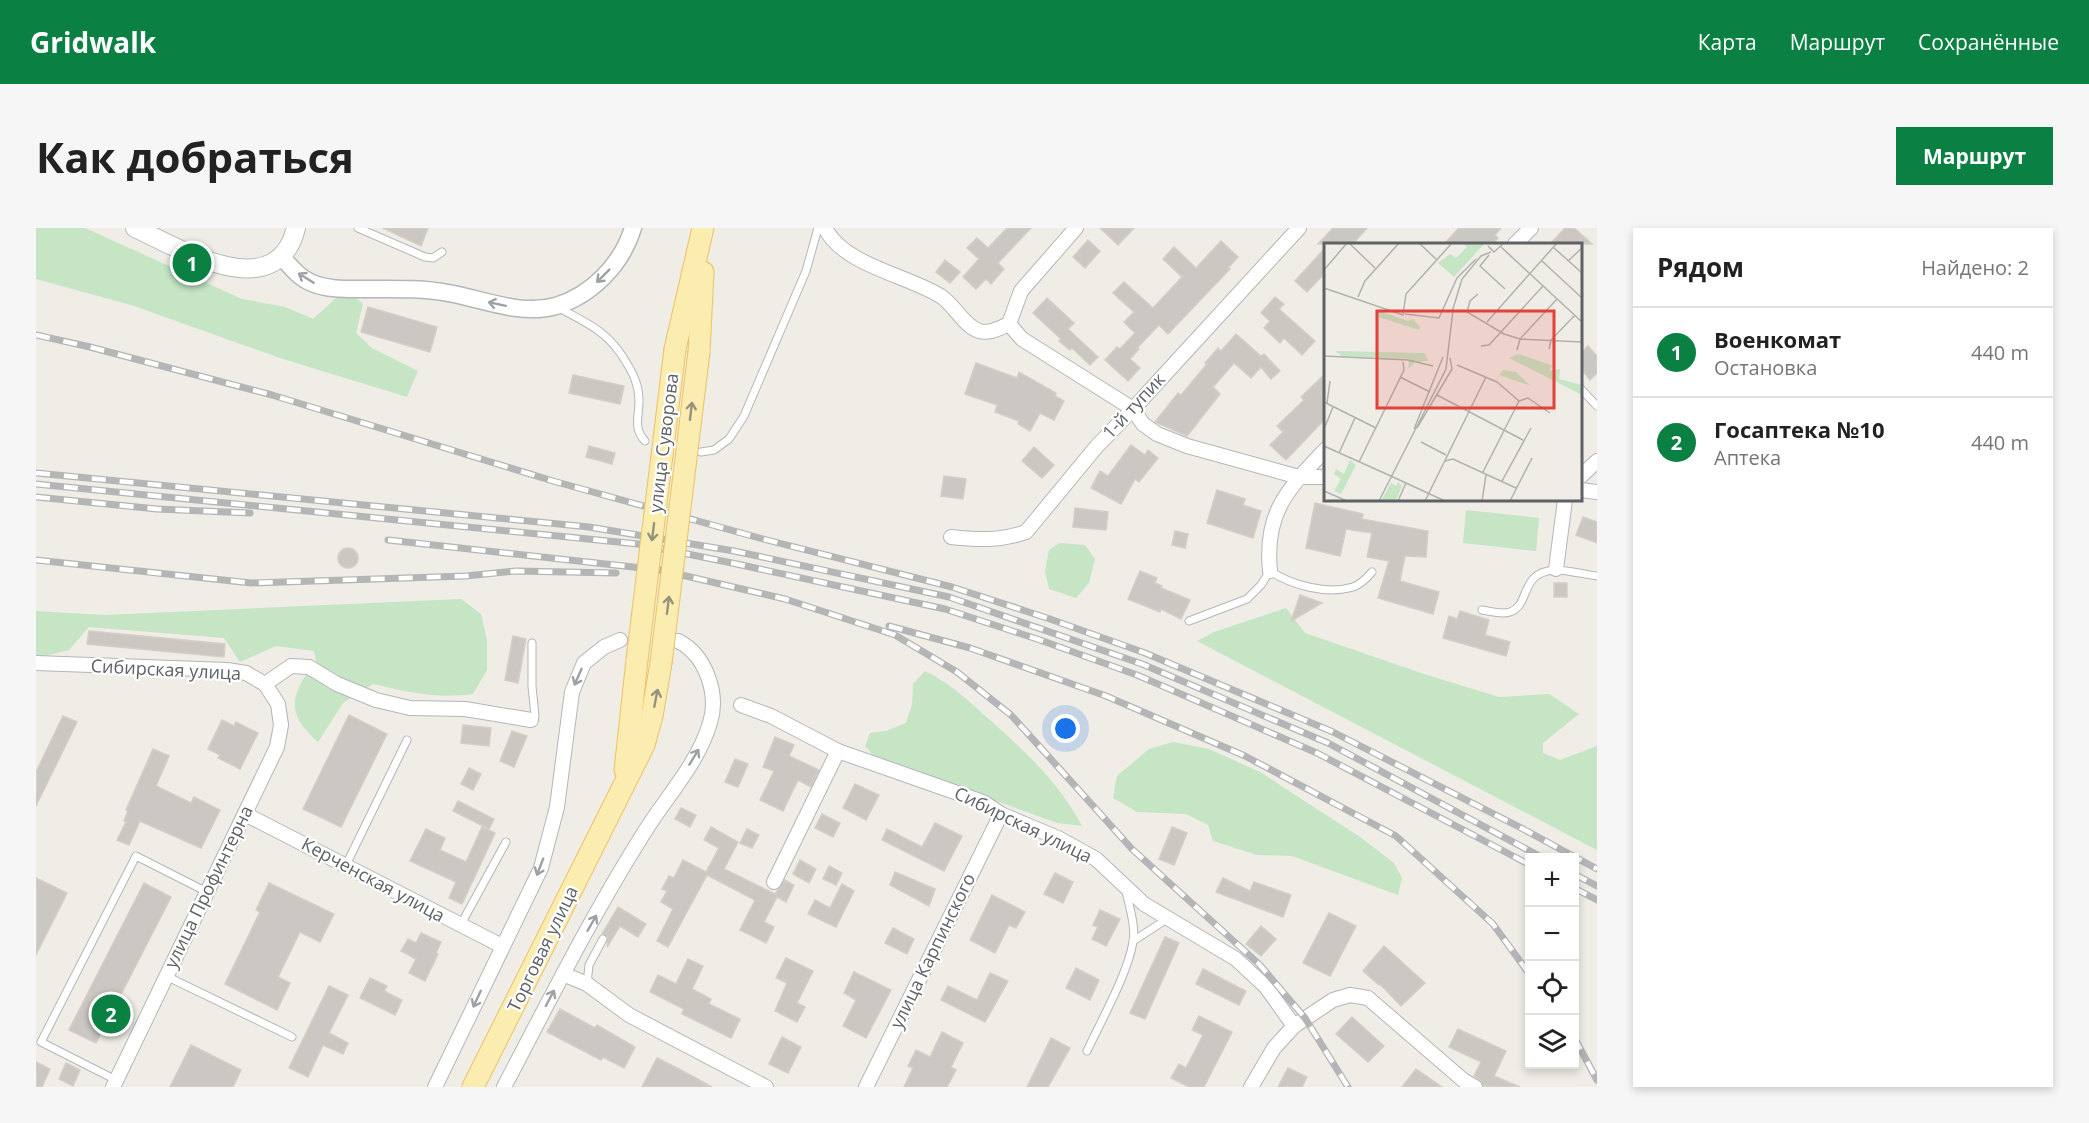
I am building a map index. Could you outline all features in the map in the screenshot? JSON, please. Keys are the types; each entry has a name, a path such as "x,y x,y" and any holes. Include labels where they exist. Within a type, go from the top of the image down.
{"main road":[{"path":"135,228 214,263 241,269 270,264 281,256 290,244 296,228"},
{"name":"улица Суворова","path":"638,660 675,349 704,228"},
{"name":"улица Суворова","path":"661,663 699,352 704,228"},
{"name":"Торговая улица","path":"611,811 622,783 626,762 638,660"},
{"name":"Торговая улица","path":"473,1087 644,745 652,716 661,663"}],"street":[{"path":"281,256 301,277 311,283 332,289 447,292 505,306 531,309 555,306 581,296 612,268 622,253 633,228"},
{"path":"825,228 831,239 847,252 942,297 971,327 981,332 992,332 1009,324 1021,291 1076,228"},
{"name":"1-й тупик","path":"951,537 1005,539 1026,532 1096,446 1133,409 1299,228"},
{"path":"1516,243 1531,228"},
{"path":"1009,324 1022,339 1133,409 1143,424 1157,434 1187,446 1299,477 1324,477"},
{"path":"1269,571 1269,535 1275,515 1284,496 1324,451"},
{"path":"1582,476 1597,461"},
{"path":"1582,490 1597,492"},
{"path":"1556,569 1565,501"},
{"path":"435,1087 541,868 557,807 572,692 584,663 604,647 620,640"},
{"path":"504,1087 563,974 642,834 671,794 701,745 711,721 710,680 695,653 678,641"},
{"name":"Сибирская улица","path":"36,663 227,670 246,673 265,684 291,666 309,667 337,684 376,700 410,708 465,709 531,720"},
{"name":"улица Профинтерна","path":"115,1085 277,747 281,725 278,704 265,684"},
{"name":"Сибирская улица","path":"741,705 771,716 838,751 983,802 1001,814 1059,838 1096,859 1144,904 1236,959 1266,987 1294,1026"},
{"path":"774,882 838,751"},
{"name":"Керченская улица","path":"244,814 502,946"},
{"name":"улица Карпинского","path":"866,1087 1001,814"},
{"path":"563,974 587,984 629,1015 766,1087"},
{"path":"1251,1087 1274,1048 1294,1026 1333,1000 1350,995 1368,998 1463,1080 1475,1087"}],"lane":[{"path":"358,228 425,257 433,258 442,252"},
{"path":"701,452 714,450 729,439 744,416 806,271 818,228"},
{"path":"555,306 593,326 615,344 636,378 639,402 635,423 645,441"},
{"path":"1582,389 1597,406"},
{"path":"1482,610 1512,612 1520,605 1531,579 1538,574 1556,569 1597,576"},
{"path":"1189,621 1247,599 1261,585 1269,571 1281,579 1303,587 1332,589 1353,587 1363,582 1372,572"},
{"path":"531,720 535,716 536,709 532,686 532,643"},
{"path":"346,865 407,740"},
{"path":"460,926 506,842"},
{"path":"115,1085 41,1042 136,856 207,892"},
{"path":"1088,1051 1123,972 1133,941 1125,888"},
{"path":"1133,941 1167,919"},
{"path":"587,984 589,964 603,939"},
{"path":"166,976 292,1037"}],"green space":[{"path":"36,228 85,228 242,299 285,307 313,319 336,298 355,297 363,304 356,333 372,348 418,371 407,397 283,359 131,305 36,279"},
{"path":"1466,510 1539,518 1536,551 1463,543"},
{"path":"1060,543 1085,545 1095,559 1089,583 1076,598 1049,589 1045,571 1049,550"},
{"path":"461,599 481,614 487,640 487,670 473,694 434,695 373,684 343,703 318,742 300,721 295,703 301,683 316,661 314,651 276,646 240,662 224,638 89,627 69,650 42,657 36,655 36,611 104,615"},
{"path":"1286,608 1305,633 1499,697 1549,694 1579,714 1543,743 1543,753 1560,760 1597,746 1597,850 1197,641 1214,632"},
{"path":"925,671 960,693 1029,757 1053,782 1082,826 1057,823 874,756 865,746 870,733 886,731 906,723 912,705 913,684"},
{"path":"1173,742 1209,749 1260,772 1360,837 1394,863 1402,878 1398,895 1292,856 1257,855 1213,841 1208,825 1186,814 1137,812 1113,798 1117,776 1149,749"}],"building":[{"path":"383,228 428,228 421,246"},
{"path":"1007,228 1031,228 998,263 1004,269 991,284 986,279 976,289 963,277 979,259 967,248 977,238 988,248"},
{"path":"1100,228 1134,228 1118,245"},
{"path":"1333,228 1367,228 1354,243 1318,244"},
{"path":"1459,228 1501,228 1495,235 1498,238 1494,243 1445,243"},
{"path":"1565,228 1574,228 1592,244 1582,243 1551,243"},
{"path":"1088,240 1100,251 1085,268 1073,257"},
{"path":"1221,241 1238,257 1228,268 1230,269 1168,334 1159,325 1137,348 1139,349 1130,359 1140,368 1128,381 1105,360 1117,347 1120,349 1135,333 1124,322 1134,312 1113,293 1124,282 1153,308 1182,277 1163,259 1174,247 1196,268"},
{"path":"1324,249 1324,274 1307,292 1295,281"},
{"path":"945,260 960,272 950,283 936,272"},
{"path":"1275,297 1284,304 1279,309 1315,341 1302,355 1284,338 1280,343 1264,328 1270,321 1261,313"},
{"path":"1047,298 1074,323 1068,329 1098,357 1090,365 1072,348 1070,350 1059,341 1061,339 1033,313"},
{"path":"368,307 437,327 430,352 361,332"},
{"path":"1236,334 1261,356 1264,354 1280,371 1271,379 1261,367 1251,378 1234,363 1213,387 1220,394 1187,436 1155,422 1178,393 1181,395 1218,348 1221,351"},
{"path":"1588,346 1597,356 1597,373 1590,380 1582,370 1582,352"},
{"path":"976,363 1017,378 1019,372 1056,393 1055,396 1064,401 1054,420 1040,413 1030,431 1018,424 1019,421 995,412 997,405 965,394"},
{"path":"573,375 624,386 620,404 569,393"},
{"path":"1324,375 1324,420 1286,460 1270,445 1283,432 1277,426 1304,400 1301,397"},
{"path":"1131,445 1145,455 1148,450 1158,458 1139,482 1135,479 1121,504 1091,488 1100,471 1108,476"},
{"path":"589,446 615,453 612,464 586,457"},
{"path":"1034,447 1054,465 1042,478 1022,461"},
{"path":"944,476 966,479 963,499 941,496"},
{"path":"1217,490 1245,499 1243,505 1261,511 1253,538 1207,523"},
{"path":"1315,503 1363,514 1362,519 1428,531 1426,557 1405,556 1400,581 1439,592 1433,614 1378,598 1389,561 1367,557 1372,533 1346,529 1340,556 1306,548"},
{"path":"1075,508 1108,512 1106,530 1073,527"},
{"path":"1583,517 1597,522 1597,543 1576,535"},
{"path":"1175,531 1188,534 1185,548 1172,545"},
{"path":"344,548 352,548 358,554 358,562 352,568 344,568 338,562 338,554"},
{"path":"1140,571 1157,578 1155,583 1162,586 1161,588 1190,600 1181,619 1161,609 1160,612 1128,599"},
{"path":"1554,583 1567,583 1567,597 1554,597"},
{"path":"1300,595 1322,603 1291,621"},
{"path":"1460,611 1489,620 1485,635 1510,642 1506,656 1443,638 1449,616 1457,619"},
{"path":"89,631 225,644 224,657 87,644"},
{"path":"513,636 526,639 518,683 505,680"},
{"path":"349,715 387,734 341,827 303,809"},
{"path":"63,716 77,722 36,806 36,772"},
{"path":"222,720 234,726 236,722 258,733 240,769 218,758 220,755 208,749"},
{"path":"463,725 491,728 489,746 461,743"},
{"path":"512,731 527,736 514,767 500,761"},
{"path":"775,737 794,745 789,756 819,770 811,787 798,780 783,811 760,800 774,771 763,767"},
{"path":"153,749 169,756 156,786 191,803 194,797 220,810 201,848 140,821 129,845 117,840 126,822 124,821 128,811 126,810"},
{"path":"735,759 748,764 738,787 725,782"},
{"path":"469,768 481,774 473,790 461,784"},
{"path":"855,784 879,795 866,820 843,808"},
{"path":"458,801 494,819 489,829 453,811"},
{"path":"681,808 696,815 690,827 675,819"},
{"path":"822,814 840,823 833,837 815,828"},
{"path":"935,823 962,836 944,871 882,840 887,829 922,847"},
{"path":"482,827 495,833 462,904 449,898 456,882 410,861 426,829 445,838 440,850 466,862"},
{"path":"711,827 738,842 724,869 775,894 785,880 794,885 786,902 777,897 764,922 774,927 766,943 740,930 755,900 707,875 668,947 657,941 673,909 661,902 667,891 662,889 669,876 674,878 683,860 706,872 719,848 704,840"},
{"path":"1172,827 1187,833 1174,865 1159,859"},
{"path":"747,829 759,835 752,848 740,843"},
{"path":"800,860 816,869 809,883 793,874"},
{"path":"829,866 842,873 836,885 823,879"},
{"path":"895,872 935,889 929,906 890,885"},
{"path":"1055,873 1073,882 1063,903 1044,894"},
{"path":"36,878 67,893 36,955"},
{"path":"1223,878 1250,891 1254,882 1291,895 1283,917 1216,892"},
{"path":"144,883 171,897 96,1043 69,1030"},
{"path":"269,883 334,914 320,942 300,932 278,977 290,983 277,1010 225,984 260,912 256,910"},
{"path":"842,884 854,891 836,927 808,914 815,900 830,908"},
{"path":"992,895 1025,912 1016,928 1009,925 995,953 970,940"},
{"path":"618,907 646,924 638,937 620,926 607,947 608,937 602,934"},
{"path":"1100,910 1120,919 1106,946 1092,939 1098,927 1093,925"},
{"path":"1329,913 1356,926 1330,976 1303,963"},
{"path":"1261,926 1276,939 1261,956 1246,944"},
{"path":"893,928 914,939 907,954 885,943"},
{"path":"421,933 441,942 425,981 409,973 416,959 401,951 408,939 416,943"},
{"path":"1165,937 1179,943 1145,1019 1130,1013"},
{"path":"1384,946 1425,983 1401,1006 1380,984 1363,971"},
{"path":"786,958 813,971 797,1003 805,1007 797,1022 775,1011 787,983 776,978"},
{"path":"688,959 703,966 692,989 711,999 709,1004 740,1019 731,1038 682,1014 684,1009 650,992 658,975 676,984"},
{"path":"1076,968 1099,980 1090,1000 1066,988"},
{"path":"1203,969 1246,991 1239,1005 1196,984"},
{"path":"854,972 891,990 866,1038 843,1026 856,1000 844,993"},
{"path":"990,973 1008,981 985,1022 941,1000 948,986 977,1000"},
{"path":"370,978 387,986 384,991 402,1000 395,1015 360,998"},
{"path":"329,986 348,995 329,1033 348,1043 343,1054 323,1045 308,1077 289,1068"},
{"path":"560,1009 595,1028 597,1025 635,1047 624,1068 603,1057 601,1060 547,1032"},
{"path":"1199,1016 1232,1032 1204,1087 1189,1087 1171,1078 1179,1064 1186,1068 1203,1035 1192,1030"},
{"path":"1352,1017 1384,1046 1368,1062 1336,1034"},
{"path":"1458,1029 1506,1051 1494,1076 1520,1087 1484,1086 1474,1076 1481,1062 1449,1047"},
{"path":"942,1032 963,1043 951,1067 956,1070 947,1087 904,1087 913,1068 908,1066 916,1050 930,1057"},
{"path":"782,1037 801,1047 788,1073 769,1064"},
{"path":"1051,1038 1070,1048 1048,1087 1027,1087"},
{"path":"191,1045 241,1070 233,1087 170,1087"},
{"path":"657,1058 679,1069 712,1087 642,1087"},
{"path":"36,1062 50,1069 42,1087 36,1087"},
{"path":"66,1063 80,1070 73,1086 59,1079"},
{"path":"1288,1068 1307,1077 1302,1087 1278,1087"},
{"path":"1416,1069 1442,1087 1402,1087"}],"railway":[{"path":"36,335 272,395 553,481 763,539 952,587 1050,619 1145,653 1333,732 1597,869"},
{"path":"36,473 589,527 734,551 949,597 1142,664 1328,743 1534,853"},
{"path":"36,484 638,544 945,609 1137,675 1317,753 1525,862"},
{"path":"36,497 157,509 250,513"},
{"path":"388,540 660,570 785,599 895,635 957,672 1011,715 1132,849 1259,964 1305,1018 1348,1087"},
{"path":"36,560 251,583 466,576 516,571 616,573"},
{"path":"889,626 970,648 1106,696 1245,756 1396,836 1493,924 1525,968"},
{"path":"1579,877 1597,886"},
{"path":"1579,891 1597,900"},
{"path":"1579,1046 1597,1080"}],"place":[{"name":"Военкомат","path":"192,263"},
{"name":"Госаптека №10","path":"111,1014"}]}
